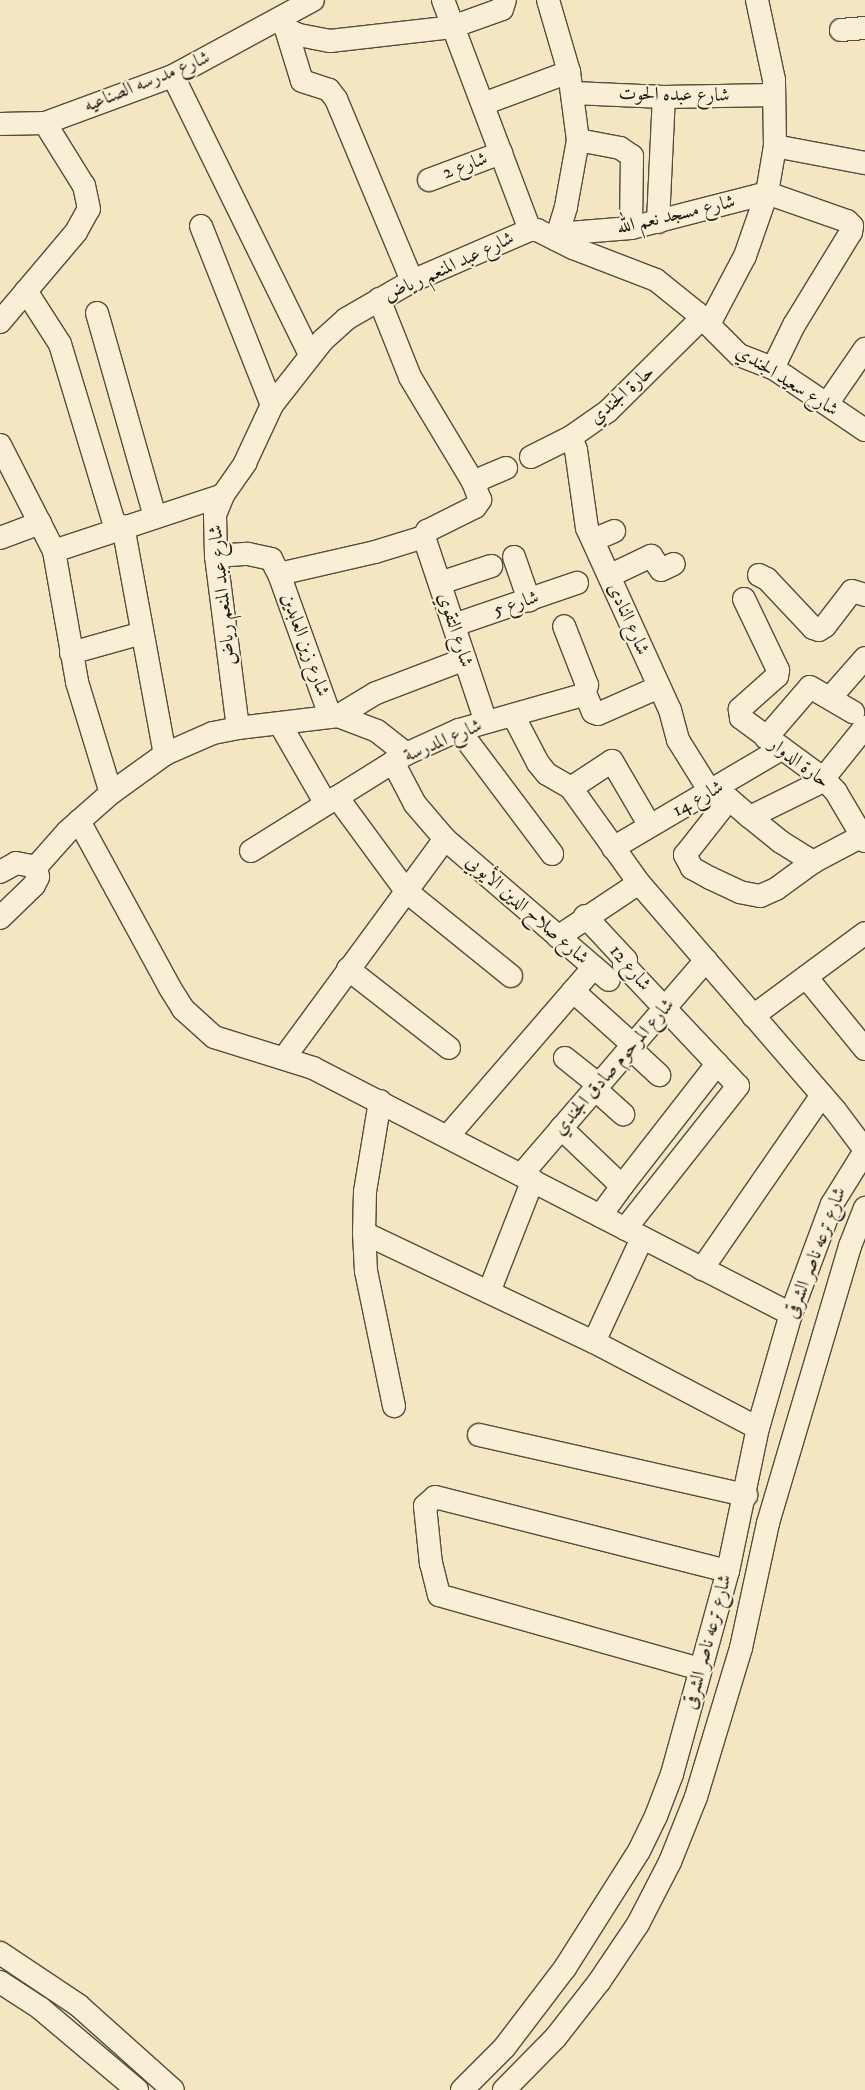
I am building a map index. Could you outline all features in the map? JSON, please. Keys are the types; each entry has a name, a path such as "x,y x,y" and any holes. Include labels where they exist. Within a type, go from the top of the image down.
{"street":[{"name":"شارع مدرسه الصناعيه","path":"0,124 45,123 173,76 283,24 313,0"},
{"path":"443,0 530,230"},
{"path":"283,24 313,40 330,41 452,27 502,9 505,0"},
{"path":"548,0 571,82 578,140 568,198 556,239"},
{"name":"حارة الجندي","path":"531,457 571,437 615,404 705,321 745,256 768,193 775,146 774,95 757,0"},
{"path":"283,24 302,81 329,90 336,99 412,281"},
{"path":"841,30 865,28"},
{"path":"173,76 310,355"},
{"path":"483,104 571,82"},
{"name":"شارع عبده الحوت","path":"571,82 664,97 774,95"},
{"path":"658,222 664,97"},
{"path":"0,322 76,232 89,209 84,186 45,123"},
{"path":"578,140 620,148 632,156 631,228"},
{"path":"775,146 865,163"},
{"name":"شارع 2","path":"429,180 502,153"},
{"path":"768,193 847,221 852,228 794,325 773,368"},
{"name":"شارع مسجد نعم الله","path":"556,239 569,233 631,228 768,193"},
{"path":"201,226 272,405"},
{"name":"شارع عبد المنعم رياض","path":"238,728 216,556 215,515 223,494 245,463 272,405 310,355 346,319 379,298 412,281 530,230"},
{"name":"شارع سعيد الجندي","path":"530,230 656,280 705,321 739,355 773,368 865,430"},
{"path":"26,291 60,344 120,528 165,754"},
{"path":"216,556 248,554 271,559 279,574 351,559 424,537 427,531 478,505 480,500 473,482 410,377 379,298"},
{"path":"97,313 155,516"},
{"path":"827,404 865,349"},
{"name":"شارع النادى","path":"571,437 579,470 584,518 592,540 670,710 678,740 711,793"},
{"path":"0,445 54,551 71,653 112,793"},
{"path":"473,482 506,468"},
{"path":"54,551 223,494"},
{"path":"0,538 40,522"},
{"path":"592,540 614,531"},
{"name":"شارع التقوي","path":"424,537 486,722"},
{"path":"609,576 651,556 661,570 674,564"},
{"path":"514,558 529,600"},
{"path":"440,582 491,566"},
{"name":"شارع زين العابدين","path":"279,574 334,716"},
{"path":"759,575 767,579 812,628 818,630 825,626 852,591 865,594"},
{"name":"شارع 5","path":"454,625 577,583"},
{"name":"حارة الدوار","path":"744,598 778,670 777,676 740,709 741,718 824,780 836,792 863,838"},
{"path":"564,626 587,685 585,692 593,712 598,714 659,687"},
{"path":"71,653 142,633"},
{"path":"750,817 824,780 859,719 830,698 865,658"},
{"path":"36,867 79,821 112,793 165,754 204,736 238,728 334,716 376,694 465,659"},
{"name":"شارع 14","path":"613,848 711,793 774,744 809,688 830,698"},
{"name":"شارع المدرسة","path":"251,851 400,758 459,730 585,692"},
{"path":"513,715 538,763 556,780 571,788 639,883 822,1095 865,1150"},
{"path":"334,716 376,731 400,758"},
{"path":"280,724 332,801 406,891 511,976"},
{"path":"459,730 552,854"},
{"name":"شارع صلاح الدين الأيوبي","path":"400,758 415,804 445,840 601,973 573,991"},
{"path":"571,788 612,761 650,826"},
{"path":"813,862 781,842 729,799 688,851 685,860 692,868 726,886 760,896 776,889 813,862 863,838"},
{"path":"79,821 154,962 183,1009 214,1037 313,1068 791,1314"},
{"path":"284,1058 445,840"},
{"path":"0,872 16,863 36,867"},
{"path":"0,918 34,885 38,876 36,867"},
{"path":"558,936 585,916 639,883"},
{"name":"شارع 12","path":"585,916 665,1008 738,1086 633,1234"},
{"path":"753,1016 806,977 863,939"},
{"name":"شارع المرحوم صادق الجندي","path":"488,1292 527,1177 561,1128 706,960"},
{"path":"348,970 449,1048"},
{"path":"806,977 865,1049"},
{"path":"448,1136 573,991 660,1075"},
{"path":"566,1058 623,1114"},
{"path":"600,1216 717,1064"},
{"path":"702,1269 822,1095"},
{"path":"380,1101 365,1192 364,1233 366,1270 394,1406"},
{"path":"561,1128 622,1186"},
{"name":"شارع ترعه ناصر الشرقى","path":"462,2090 504,2048 533,2013 639,1851 672,1774 728,1571 746,1495 758,1428 791,1314 832,1204 865,1150"},
{"name":"شارع ترعه ناصر الشرقى","path":"504,2090 556,2037 599,1982 638,1924 673,1854 696,1797 741,1648 768,1523 850,1246 865,1208"},
{"path":"364,1233 594,1342 758,1428"},
{"path":"594,1342 633,1234"},
{"path":"479,1435 746,1495"},
{"path":"700,1669 439,1595 431,1564 425,1506 435,1497 728,1571"},
{"path":"0,1953 78,2005 173,2090"},
{"path":"0,1982 40,2008 137,2090"}]}
